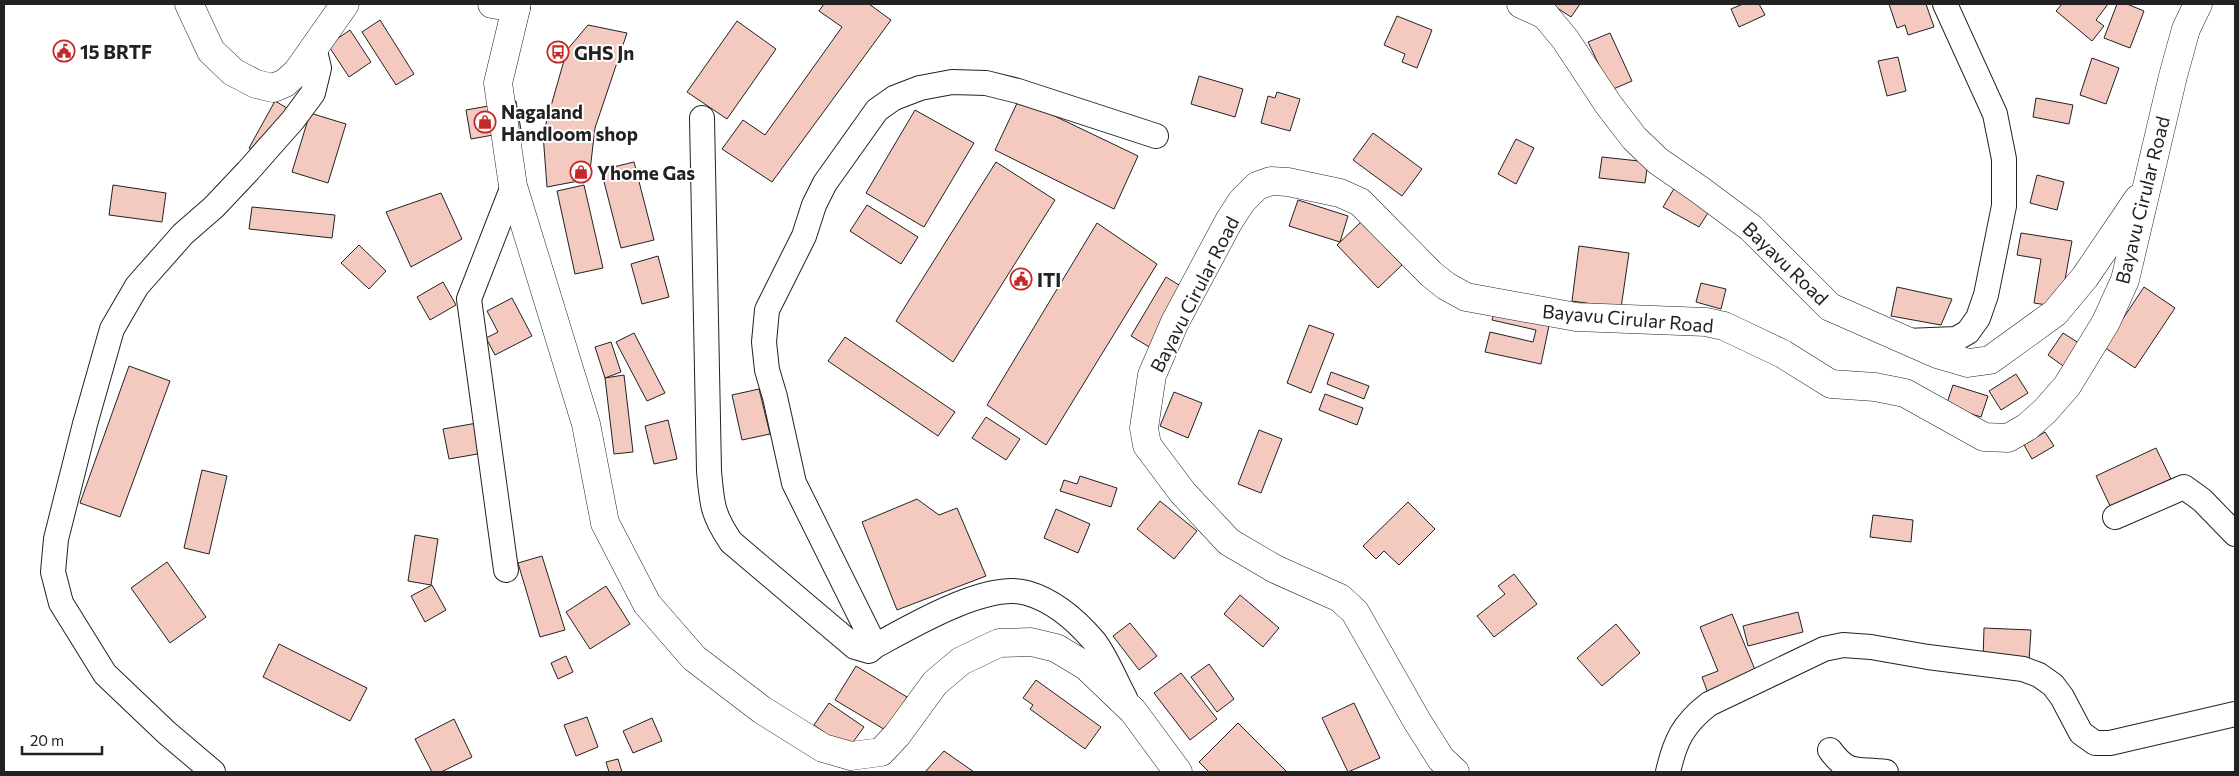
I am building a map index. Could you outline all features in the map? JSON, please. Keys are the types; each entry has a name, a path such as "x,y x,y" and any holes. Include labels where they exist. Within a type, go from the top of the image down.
{"main road":[{"path":"189,4 211,52 233,72 256,84 273,88 286,83 345,4"},
{"name":"Bayavu Road","path":"1521,4 1545,15 1565,39 1608,104 1634,138 1658,162 1751,228 1830,307 1937,354 1968,363 1990,360 2055,313 2086,277 2145,190"},
{"name":"Bayavu Cirular Road","path":"1455,772 1441,759 1417,721 1355,612 1340,598 1275,569 1229,542 1183,493 1147,445 1144,428 1152,375 1175,322 1242,201 1257,186 1271,180 1340,193 1360,202 1431,274 1446,286 1466,297 1576,317 1706,322 1724,326 1767,346 1831,384 1875,387 1905,393 1984,437 2008,438 2027,427 2045,411 2067,386 2106,322 2125,280 2145,190 2186,29 2198,4"},
{"path":"507,5 498,83 513,186 586,424 605,523 647,604 694,658 762,710 823,748 851,756 881,752 897,735 935,683 961,661 999,643 1031,642 1056,648 1086,666 1133,711 1178,772"}],"street":[{"path":"1904,341 1956,340 1968,332 1978,318 1986,295 2004,206 2004,159 1995,114 1945,4"},
{"path":"212,772 167,733 106,674 61,603 53,572 56,539 84,424 112,329 137,286 183,234 214,207 294,120 313,93 319,68 314,47"},
{"path":"875,646 794,484 775,397 767,370 764,342 767,310 804,236 814,205 825,184 877,110 894,98 920,88 952,82 986,83 1018,91 1156,136"},
{"path":"702,118 709,471 712,507 731,542 856,647 869,651 930,616 966,602 1005,592 1026,592 1064,609 1095,642 1133,711"},
{"path":"506,570 469,299 513,186"},
{"path":"2115,517 2184,487 2202,500 2235,534"},
{"path":"1668,772 1673,747 1681,732 1695,715 1708,704 1824,649 1843,645 1871,647 1928,657 2023,668 2039,675 2052,685 2062,697 2081,733 2095,743 2110,743 2235,714"},
{"path":"1830,750 1839,762 1853,771 1886,772"}],"building":[{"path":"824,4 869,4 891,20 772,182 722,149 743,120 765,135 842,27 819,11"},
{"path":"1551,4 1580,4 1571,17"},
{"path":"1743,4 1759,4 1765,15 1739,27 1731,9"},
{"path":"1889,4 1926,4 1934,27 1908,35 1905,25 1897,28"},
{"path":"2062,4 2108,4 2096,20 2104,26 2092,41 2056,11"},
{"path":"2117,4 2127,4 2144,11 2130,48 2104,38"},
{"path":"1397,16 1432,30 1417,68 1402,62 1405,54 1384,45"},
{"path":"380,20 414,74 396,85 362,32"},
{"path":"737,21 776,49 727,119 687,92"},
{"path":"588,25 627,33 595,128 589,179 547,187 543,134 567,50"},
{"path":"350,30 371,62 349,77 328,45"},
{"path":"1610,33 1632,81 1611,90 1588,42"},
{"path":"1898,57 1906,91 1887,96 1878,61"},
{"path":"2092,58 2119,68 2106,104 2080,95"},
{"path":"1199,76 1243,89 1235,117 1191,104"},
{"path":"1277,92 1300,99 1290,131 1261,123 1268,96 1275,98"},
{"path":"2036,98 2073,105 2069,124 2033,117"},
{"path":"1019,99 1138,156 1114,209 995,150"},
{"path":"275,101 294,112 267,158 249,148"},
{"path":"516,101 521,130 471,139 466,110"},
{"path":"915,110 974,143 924,227 866,193"},
{"path":"310,113 346,124 328,183 292,172"},
{"path":"1373,133 1422,169 1402,196 1353,160"},
{"path":"1516,139 1534,148 1516,184 1498,174"},
{"path":"1602,157 1648,162 1645,183 1599,178"},
{"path":"634,162 654,240 621,248 601,170"},
{"path":"996,162 1055,200 953,362 896,321"},
{"path":"2037,175 2064,182 2057,210 2030,203"},
{"path":"113,185 166,193 162,222 109,215"},
{"path":"584,185 603,268 575,274 557,191"},
{"path":"1675,187 1711,208 1699,227 1663,207"},
{"path":"441,193 462,239 411,267 386,212"},
{"path":"1298,200 1348,216 1340,242 1289,226"},
{"path":"867,205 918,237 901,264 850,231"},
{"path":"252,207 335,215 332,238 249,229"},
{"path":"1361,222 1402,265 1378,288 1337,245"},
{"path":"1097,223 1157,264 1046,445 987,405"},
{"path":"2021,233 2072,241 2060,307 2034,303 2041,259 2017,255"},
{"path":"359,245 386,271 369,289 341,263"},
{"path":"1579,246 1629,253 1621,308 1572,301"},
{"path":"658,256 669,297 642,304 631,264"},
{"path":"1166,277 1187,290 1151,348 1131,336"},
{"path":"443,282 456,305 430,320 417,297"},
{"path":"1701,283 1726,289 1721,309 1696,302"},
{"path":"1897,287 1952,299 1941,325 1891,316"},
{"path":"2144,287 2175,308 2135,368 2104,347"},
{"path":"512,298 532,336 495,355 486,338 498,332 487,311"},
{"path":"1495,309 1550,321 1541,364 1485,352 1490,332 1533,342 1536,330 1492,320"},
{"path":"1309,325 1334,334 1311,393 1287,383"},
{"path":"634,333 665,393 647,401 616,342"},
{"path":"2063,333 2082,345 2066,368 2048,355"},
{"path":"845,337 955,412 938,436 828,361"},
{"path":"611,342 621,372 605,378 595,347"},
{"path":"129,366 170,381 120,517 80,503"},
{"path":"1331,372 1369,386 1364,399 1327,384"},
{"path":"2016,374 2028,393 2001,410 1989,391"},
{"path":"624,375 633,452 614,454 605,378"},
{"path":"1953,385 1988,396 1981,417 1946,406"},
{"path":"759,389 770,434 742,440 732,395"},
{"path":"1174,392 1202,403 1188,438 1160,426"},
{"path":"1325,394 1363,408 1357,425 1319,410"},
{"path":"986,417 1020,439 1006,460 972,438"},
{"path":"668,420 677,459 654,464 645,426"},
{"path":"477,423 483,453 449,459 443,429"},
{"path":"1259,430 1282,439 1261,493 1238,484"},
{"path":"2045,432 2054,446 2032,459 2024,445"},
{"path":"2156,448 2171,479 2111,508 2096,476"},
{"path":"202,470 227,476 209,554 184,548"},
{"path":"1080,476 1117,488 1111,507 1060,491 1064,480 1077,484"},
{"path":"917,499 939,515 957,508 986,576 897,610 862,522"},
{"path":"1160,501 1197,531 1174,559 1137,529"},
{"path":"1408,502 1435,529 1399,565 1384,551 1376,559 1363,546"},
{"path":"1056,509 1090,524 1078,553 1044,538"},
{"path":"1873,515 1913,520 1911,542 1870,537"},
{"path":"415,535 438,539 431,585 408,581"},
{"path":"542,556 565,630 540,637 518,563"},
{"path":"167,562 206,617 170,643 131,588"},
{"path":"1514,574 1537,604 1494,637 1477,616 1505,594 1498,586"},
{"path":"432,585 446,610 425,622 411,596"},
{"path":"606,586 630,624 590,649 566,612"},
{"path":"1240,595 1279,628 1263,647 1224,614"},
{"path":"1798,612 1803,632 1748,646 1743,626"},
{"path":"1732,614 1758,677 1709,696 1702,677 1718,671 1700,627"},
{"path":"1130,623 1157,656 1139,670 1113,636"},
{"path":"1616,624 1640,653 1602,686 1577,658"},
{"path":"1984,628 2031,630 2029,661 1983,659"},
{"path":"279,644 367,688 350,721 263,677"},
{"path":"566,656 573,672 558,679 551,663"},
{"path":"1209,664 1234,699 1217,712 1191,677"},
{"path":"856,666 907,697 887,731 835,700"},
{"path":"1181,673 1217,719 1190,740 1154,693"},
{"path":"1036,680 1101,727 1085,749 1030,709 1033,705 1023,698"},
{"path":"829,703 864,727 848,749 814,725"},
{"path":"1354,703 1380,758 1348,772 1322,718"},
{"path":"587,717 598,747 576,756 564,725"},
{"path":"652,718 662,741 633,753 623,731"},
{"path":"454,719 472,757 441,772 432,772 415,739"},
{"path":"1238,723 1287,772 1209,772 1199,762"},
{"path":"944,751 974,772 925,772"},
{"path":"618,759 622,772 609,772 606,762"}],"place":[{"name":"15 BRTF","path":"64,51"},
{"name":"GHS Jn","path":"558,52"},
{"name":"Nagaland Handloom shop","path":"485,122"},
{"name":"Yhome Gas","path":"581,172"},
{"name":"ITI","path":"1021,279"}]}
